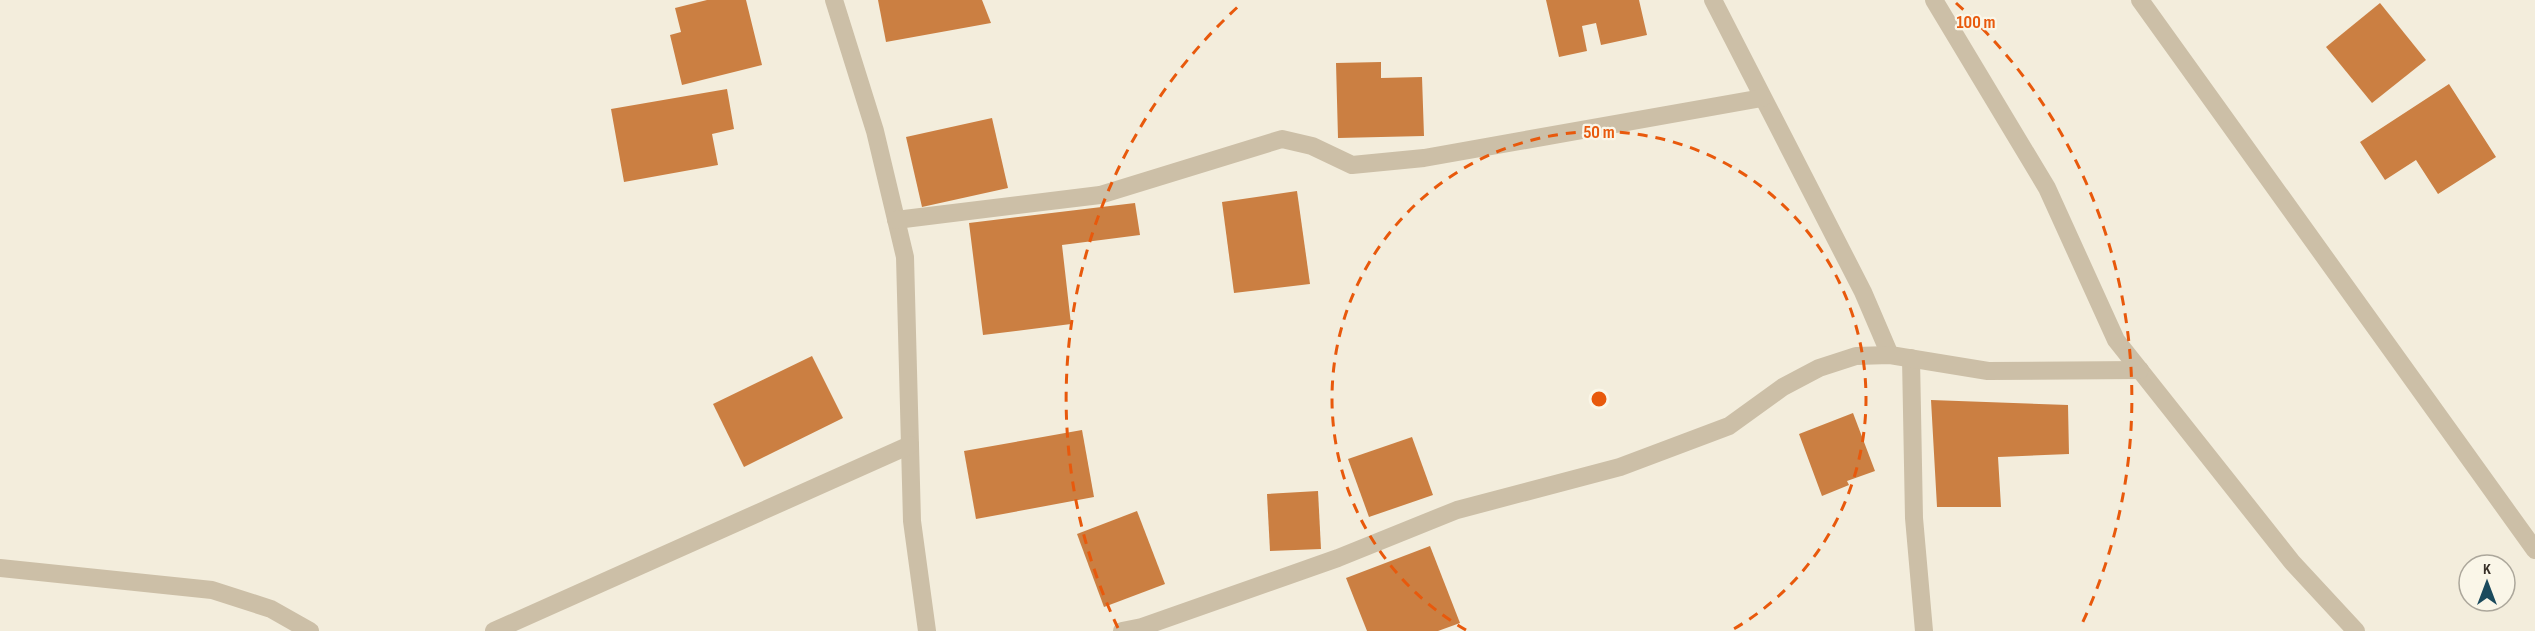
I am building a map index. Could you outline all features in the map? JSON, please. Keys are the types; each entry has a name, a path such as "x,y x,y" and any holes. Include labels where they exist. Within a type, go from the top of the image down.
{"street":[{"path":"834,0 875,130 905,256 912,521 927,631"},
{"path":"1713,0 1863,292 1890,355"},
{"path":"1934,0 2047,188 2116,340 2292,562 2356,631"},
{"path":"2140,0 2535,550"},
{"path":"896,220 1100,195 1282,139 1312,146 1352,165 1424,158 1762,98"},
{"path":"1122,631 1175,624 1457,510 1620,467 1729,426 1783,387 1819,368 1856,356 1890,355 1988,371 2140,370"},
{"path":"1911,358 1914,518 1924,631"},
{"path":"494,631 910,445"},
{"path":"0,568 212,590 271,609 310,631"}],"building":[{"path":"707,0 746,0 762,65 682,85 670,35 681,32 675,8"},
{"path":"878,0 982,0 991,23 886,42"},
{"path":"1546,0 1639,0 1647,35 1601,45 1596,23 1582,26 1587,51 1559,57"},
{"path":"2380,3 2426,60 2372,103 2326,47"},
{"path":"1381,62 1381,78 1422,77 1424,136 1338,138 1336,63"},
{"path":"2449,84 2496,157 2438,194 2416,160 2385,180 2360,142"},
{"path":"727,89 734,129 712,134 718,165 624,182 611,109"},
{"path":"992,118 1008,188 922,207 906,137"},
{"path":"1297,191 1310,284 1234,293 1222,202"},
{"path":"1135,203 1140,235 1062,245 1071,324 983,335 969,223"},
{"path":"812,356 843,418 744,467 713,404"},
{"path":"1931,400 2068,405 2069,454 1998,457 2001,507 1937,507"},
{"path":"1853,413 1875,471 1847,481 1849,485 1822,496 1799,434"},
{"path":"1082,430 1094,497 976,519 964,451"},
{"path":"1412,437 1433,495 1369,517 1348,459"},
{"path":"1318,491 1321,549 1270,551 1267,494"},
{"path":"1137,511 1165,584 1104,607 1077,534"},
{"path":"1430,546 1460,623 1438,631 1367,631 1346,578"}]}
